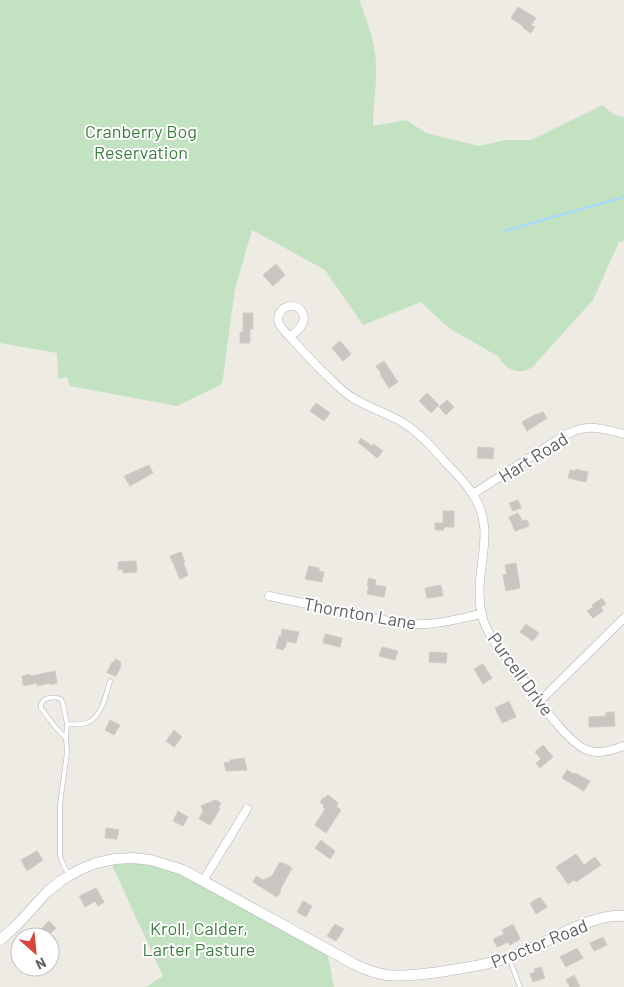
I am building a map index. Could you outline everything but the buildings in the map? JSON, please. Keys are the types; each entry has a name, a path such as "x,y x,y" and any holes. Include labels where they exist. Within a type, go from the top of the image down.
{"main road":[{"name":"Proctor Road","path":"0,940 47,892 62,880 96,863 132,858 151,860 183,870 354,964 378,974 399,976 426,974 472,967 509,958 586,924 609,917 624,916"}],"street":[{"name":"Purcell Drive","path":"290,337 330,379 348,394 358,401 400,421 416,432 461,478 473,494 481,511 485,528 480,568 482,614 494,642 566,733 586,749 596,752 606,752 624,746"},
{"name":"Hart Road","path":"473,494 575,430 592,427 624,434"},
{"name":"Thornton Lane","path":"269,596 413,625 439,624 482,614"},
{"path":"540,701 624,618"},
{"path":"203,881 247,809"}],"lane":[{"path":"67,724 88,723 96,716 110,681"},
{"path":"66,738 41,708 40,704 43,700 53,697 60,699 63,704 67,724 67,753 60,804 60,848 63,864 69,876"},
{"path":"509,958 520,987"}],"green space":[{"name":"Cranberry Bog Reservation","path":"0,0 359,0 370,31 376,64 373,126 406,120 426,133 479,146 505,140 531,140 603,105 617,116 624,117 624,241 619,242 593,300 533,367 528,370 517,371 507,367 499,357 454,331 421,302 363,325 325,270 252,230 235,289 222,384 177,406 70,386 67,377 58,379 57,353 0,343"},
{"name":"Kroll, Calder, Larter Pasture","path":"111,863 154,866 184,874 328,956 334,987 146,987 163,976"}],"waterway":[{"path":"504,231 624,197"}]}
